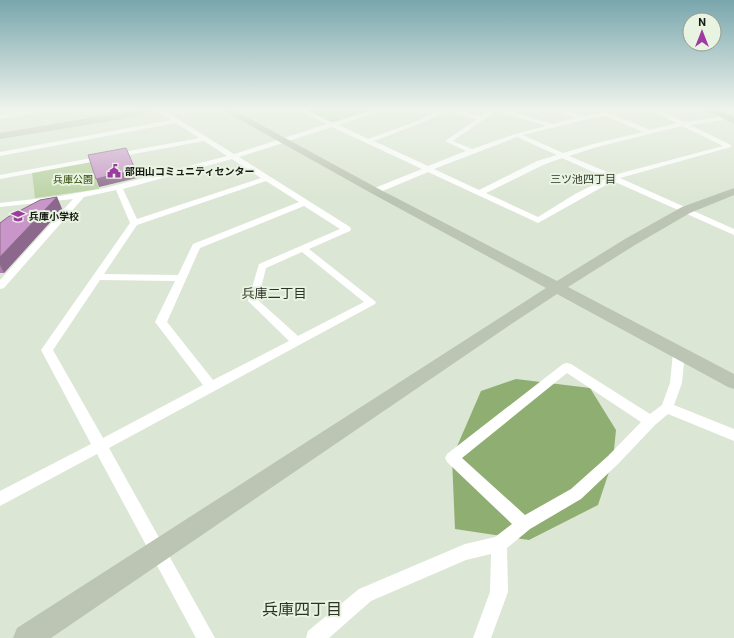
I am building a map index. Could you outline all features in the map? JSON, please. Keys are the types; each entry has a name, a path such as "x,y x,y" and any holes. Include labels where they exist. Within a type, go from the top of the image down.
{"street":[{"path":"0,154 81,139"},
{"path":"0,177 205,139 347,229 262,266 253,301 296,341"},
{"path":"0,204 81,195 119,188 234,156 286,139"},
{"path":"363,139 538,220 578,196 613,178 729,146 714,139"},
{"path":"368,141 374,139"},
{"path":"451,139 448,141 472,150"},
{"path":"375,191 472,150 506,139"},
{"path":"525,139 734,232"},
{"path":"479,193 540,163 562,155 623,139"},
{"path":"282,140 734,382"},
{"path":"206,638 99,447 47,350 134,223 267,178"},
{"path":"119,188 134,223"},
{"path":"27,638 159,552 450,356 558,287 630,242 686,210 734,191"},
{"path":"0,286 81,195"},
{"path":"212,386 161,322 196,246 306,202"},
{"path":"0,499 371,302 302,248"},
{"path":"97,277 180,278"},
{"path":"315,638 365,596 465,552 499,544 524,524 576,494 613,460 650,421 667,408 676,383 678,353"},
{"path":"524,524 452,458 567,367 650,421"},
{"path":"667,408 734,435"},
{"path":"482,638 499,592 499,544"}],"green space":[{"name":"兵庫公園","path":"90,162 99,189 35,198 32,172"},
{"path":"516,379 590,388 616,430 613,460 598,505 529,540 455,529 452,458 481,391"}],"building":[{"path":"126,148 135,169 96,179 88,155"},
{"path":"57,197 0,257 0,223 8,217 40,200"}],"place":[{"name":"部田山コミュニティセンター","path":"114,171"},
{"name":"兵庫小学校","path":"18,216"}],"district":[{"name":"三ツ池四丁目","path":"583,179"},
{"name":"兵庫二丁目","path":"274,293"},
{"name":"兵庫四丁目","path":"302,609"}]}
